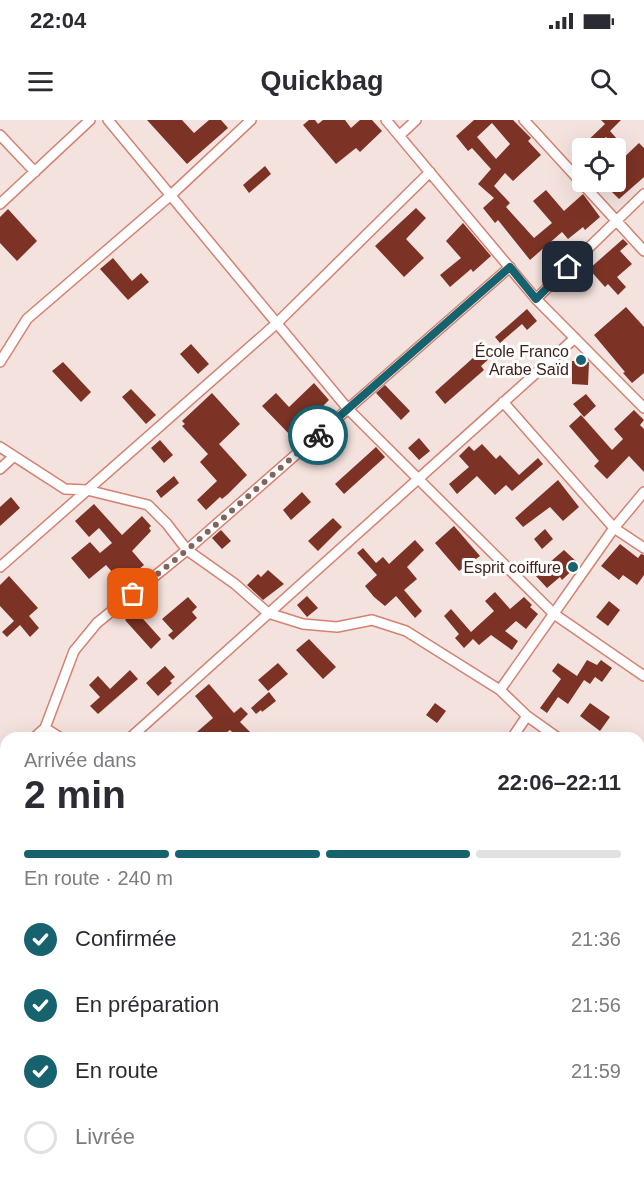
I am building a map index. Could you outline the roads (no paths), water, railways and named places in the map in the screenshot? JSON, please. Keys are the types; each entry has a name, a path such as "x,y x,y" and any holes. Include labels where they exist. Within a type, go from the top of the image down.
{"street":[{"path":"0,204 90,120"},
{"path":"108,120 348,409 554,614 644,676"},
{"path":"0,362 27,319 171,195 251,120"},
{"path":"386,120 536,299 644,408"},
{"path":"400,135 416,120"},
{"path":"524,120 644,251"},
{"path":"0,135 35,172"},
{"path":"0,567 276,324 430,172"},
{"path":"536,299 644,194"},
{"path":"41,732 45,728 74,651 97,623 187,550 510,267"},
{"path":"137,732 575,338"},
{"path":"503,402 614,528 644,548"},
{"path":"0,447 65,489 87,490 148,505 167,524 187,550 235,584 268,614 303,624 337,627 372,620 414,636 500,690 527,716 550,732"},
{"path":"0,469 13,457"},
{"path":"500,690 614,528 644,492"},
{"path":"516,732 527,716"},
{"path":"45,728 52,732"}],"place":[{"name":"École Franco Arabe Saïd","path":"581,360"},
{"name":"Esprit coiffure","path":"573,567"}]}
